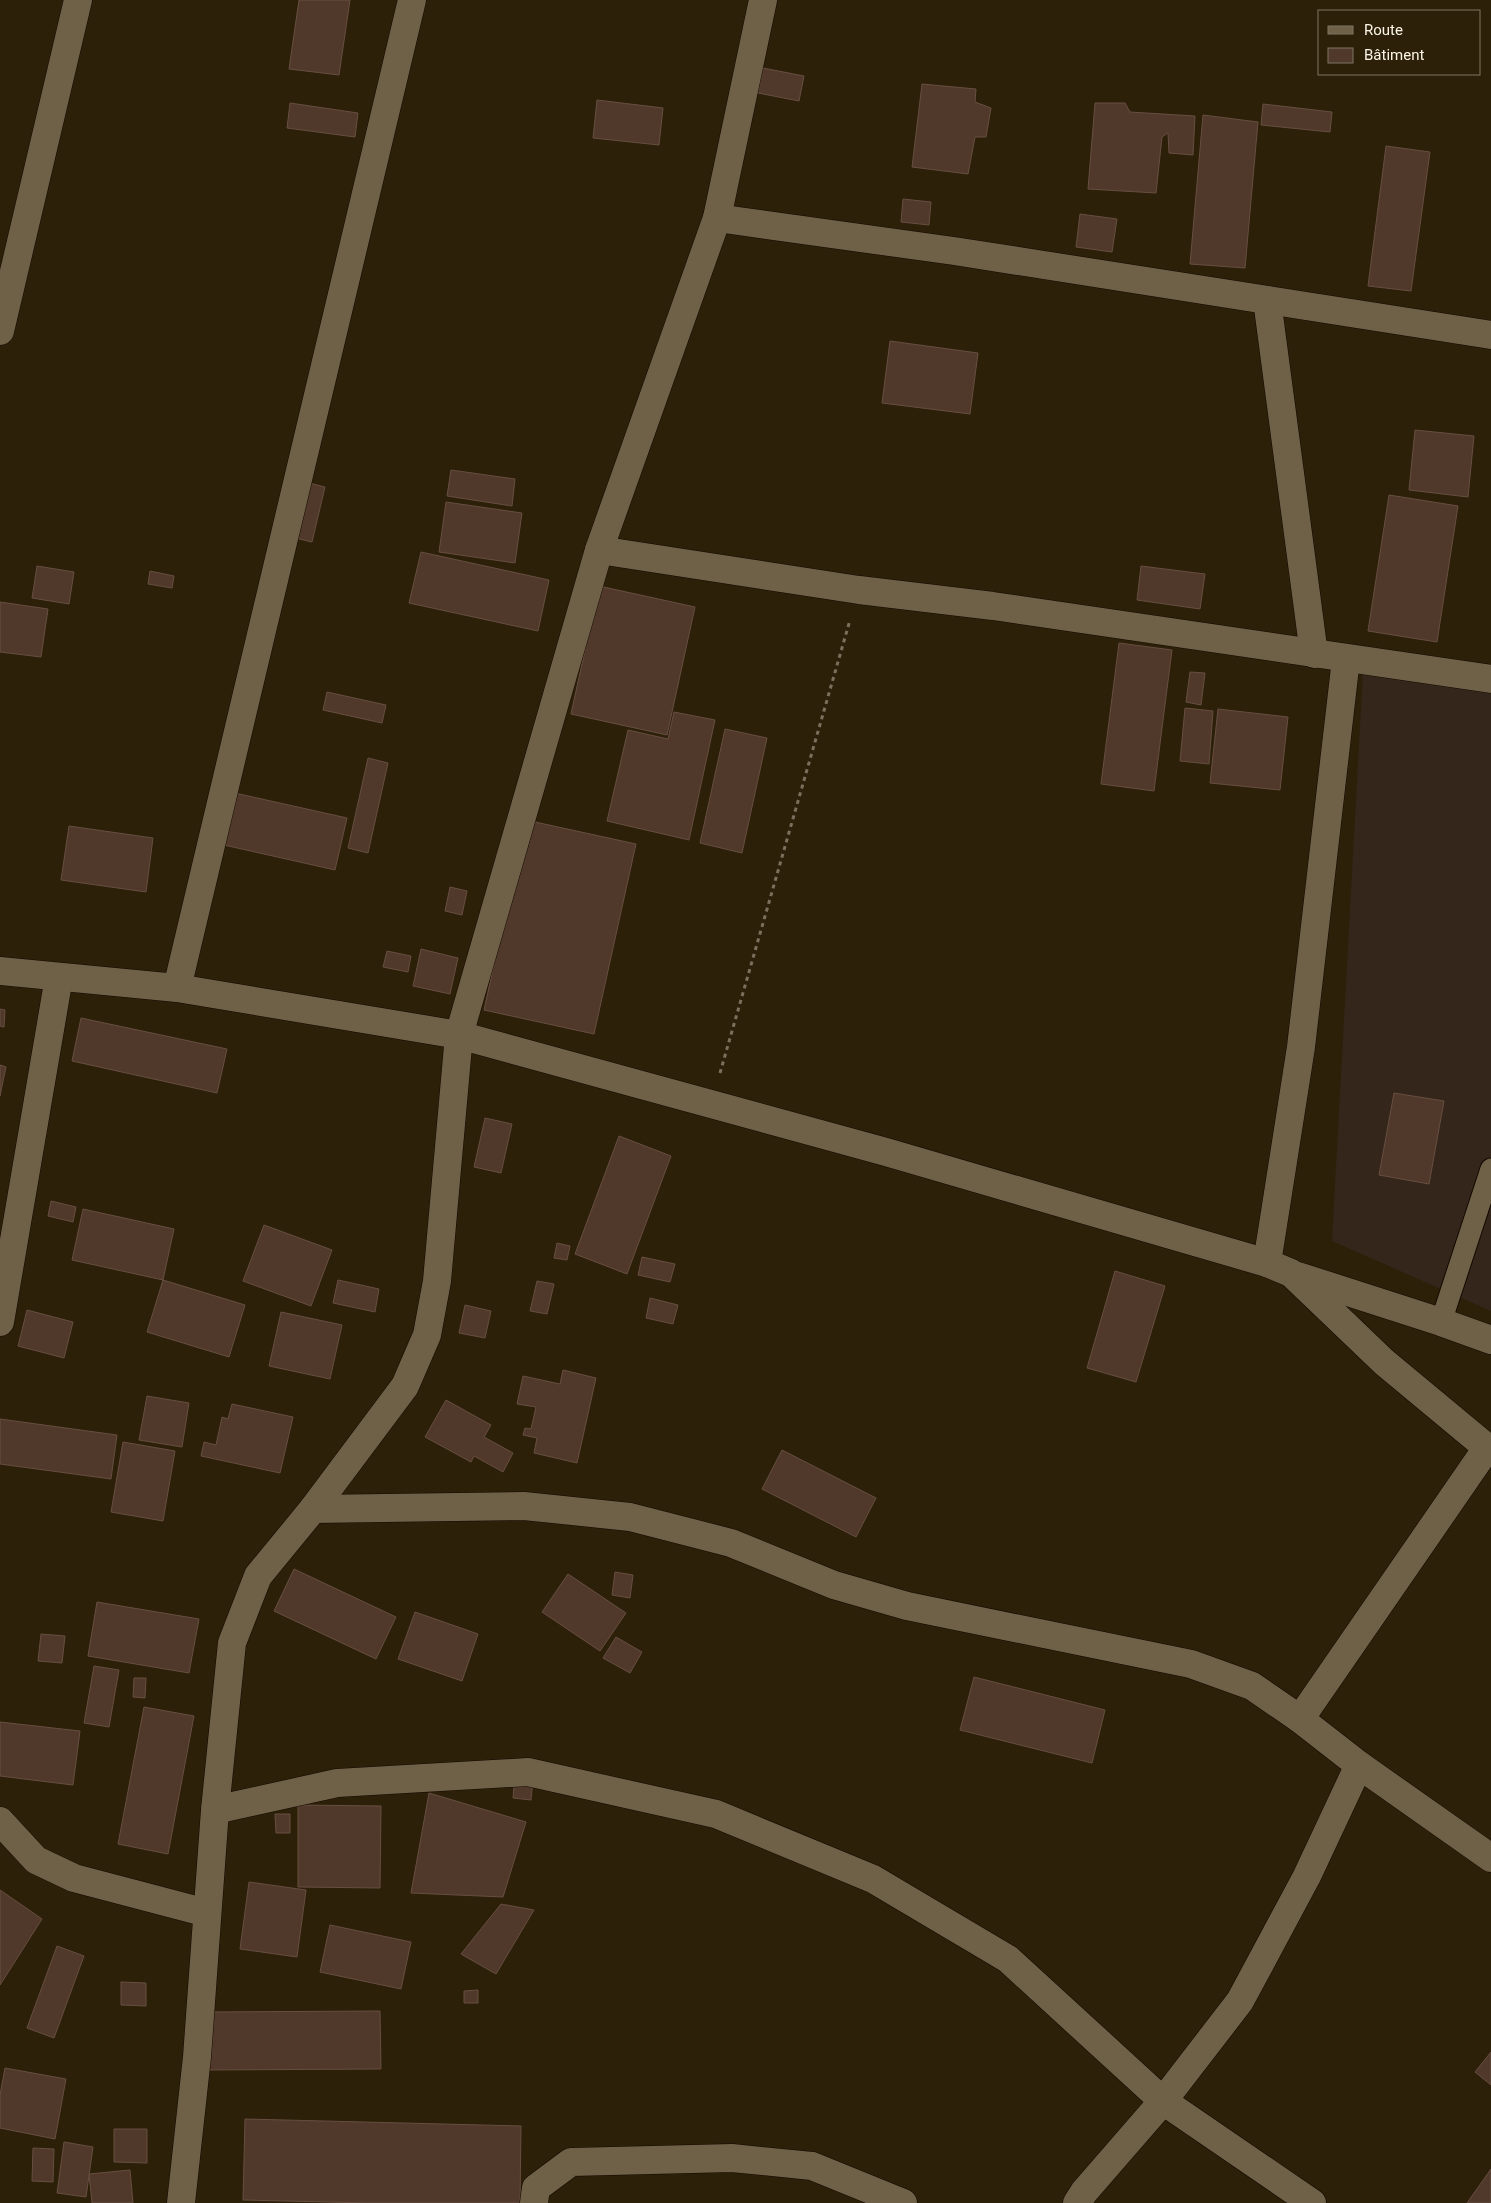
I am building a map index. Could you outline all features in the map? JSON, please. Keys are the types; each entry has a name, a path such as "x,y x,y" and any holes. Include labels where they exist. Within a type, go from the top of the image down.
{"street":[{"path":"0,332 78,0"},
{"path":"177,988 412,0"},
{"path":"181,2203 197,2057 214,1810 232,1643 258,1576 314,1509 405,1386 427,1335 437,1281 459,1035 599,550 717,218 763,0"},
{"path":"717,218 954,251 1491,335"},
{"path":"1267,300 1314,654"},
{"path":"599,550 859,590 993,606 1491,679"},
{"path":"1279,1268 1301,1047 1346,659"},
{"path":"0,971 177,988 459,1035 712,1103 1279,1268 1491,1340"},
{"path":"0,1322 59,977"},
{"path":"1279,1268 1384,1362 1489,1449 1300,1719"},
{"path":"314,1509 524,1506 630,1517 731,1543 834,1585 907,1606 1191,1664 1252,1686 1300,1719 1359,1765 1491,1858"},
{"path":"1077,2203 1084,2192 1163,2101 1240,2001 1307,1876 1359,1765"},
{"path":"214,1810 337,1783 528,1772 716,1814 873,1880 1008,1959 1163,2101 1312,2203"},
{"path":"0,1822 36,1860 74,1878 207,1913"},
{"path":"534,2203 536,2188 571,2162 732,2158 812,2166 903,2203"}],"lane":[{"path":"1441,1322 1491,1169"}],"path":[{"path":"712,1103 859,590"}],"shaded area":[{"path":"1363,672 1491,689 1491,1311 1332,1241"}],"building":[{"path":"299,0 350,0 339,75 289,69"},
{"path":"763,68 804,76 799,101 758,93"},
{"path":"922,84 976,89 975,102 991,108 986,137 975,137 968,174 912,167"},
{"path":"597,100 663,108 659,145 593,138"},
{"path":"290,103 358,113 355,137 287,128"},
{"path":"1095,103 1125,103 1130,112 1195,116 1193,155 1169,153 1168,133 1162,137 1156,193 1088,189"},
{"path":"1263,104 1332,112 1330,132 1261,125"},
{"path":"1203,115 1258,122 1245,268 1190,264"},
{"path":"1386,146 1430,152 1411,291 1368,286"},
{"path":"903,199 931,202 929,225 901,222"},
{"path":"1080,214 1117,219 1112,252 1076,247"},
{"path":"890,341 978,353 970,414 882,403"},
{"path":"1415,430 1474,436 1468,497 1409,490"},
{"path":"451,470 515,479 512,506 447,496"},
{"path":"305,482 325,487 312,542 291,537"},
{"path":"1389,495 1458,506 1437,642 1368,631"},
{"path":"446,502 522,513 515,563 439,552"},
{"path":"421,552 549,580 538,631 409,603"},
{"path":"37,566 74,572 69,604 32,598"},
{"path":"1141,566 1205,574 1200,609 1137,600"},
{"path":"150,571 174,576 172,588 148,584"},
{"path":"599,586 695,607 667,735 571,714"},
{"path":"0,602 48,609 41,657 0,652"},
{"path":"1119,643 1172,650 1154,791 1101,784"},
{"path":"1190,672 1205,673 1201,705 1186,702"},
{"path":"327,692 386,705 382,723 323,710"},
{"path":"1185,708 1213,711 1209,764 1180,761"},
{"path":"1218,709 1288,717 1280,790 1210,783"},
{"path":"674,712 715,720 689,840 607,821 628,730 668,739"},
{"path":"725,729 767,738 742,853 700,843"},
{"path":"368,758 388,763 368,853 348,848"},
{"path":"235,793 347,818 335,870 224,845"},
{"path":"526,820 636,844 594,1034 484,1010"},
{"path":"69,826 153,838 146,892 61,880"},
{"path":"450,887 467,891 462,915 445,911"},
{"path":"421,949 458,958 450,994 413,986"},
{"path":"387,951 411,956 408,972 383,967"},
{"path":"0,1009 5,1010 4,1027 0,1026"},
{"path":"81,1018 227,1049 217,1093 72,1061"},
{"path":"0,1065 6,1067 0,1096"},
{"path":"1394,1093 1444,1101 1429,1184 1379,1175"},
{"path":"485,1118 512,1124 501,1173 474,1167"},
{"path":"619,1136 671,1156 627,1274 575,1254"},
{"path":"51,1201 76,1207 73,1222 48,1216"},
{"path":"83,1209 174,1229 163,1280 72,1260"},
{"path":"264,1225 332,1250 311,1306 243,1281"},
{"path":"557,1243 570,1246 567,1260 554,1258"},
{"path":"642,1257 675,1264 670,1282 638,1275"},
{"path":"1115,1271 1165,1286 1136,1382 1087,1368"},
{"path":"163,1280 245,1305 229,1357 147,1332"},
{"path":"338,1280 379,1289 375,1312 333,1303"},
{"path":"537,1281 554,1284 547,1314 530,1311"},
{"path":"650,1298 678,1305 673,1324 646,1318"},
{"path":"465,1305 491,1311 485,1338 459,1333"},
{"path":"27,1310 73,1322 64,1358 18,1346"},
{"path":"281,1312 342,1325 330,1379 269,1366"},
{"path":"563,1370 596,1378 577,1463 534,1453 537,1438 523,1435 525,1428 531,1429 536,1407 517,1404 523,1376 560,1384"},
{"path":"147,1396 189,1403 182,1447 139,1440"},
{"path":"446,1400 491,1425 484,1437 513,1453 503,1472 474,1456 471,1462 425,1437"},
{"path":"232,1404 293,1417 280,1473 201,1456 204,1442 216,1445 222,1417 228,1419"},
{"path":"0,1419 117,1435 111,1479 0,1464"},
{"path":"123,1442 175,1451 163,1521 111,1512"},
{"path":"782,1450 876,1498 856,1537 762,1489"},
{"path":"294,1569 396,1617 376,1659 274,1611"},
{"path":"615,1572 633,1575 630,1598 612,1595"},
{"path":"568,1574 626,1613 600,1651 542,1612"},
{"path":"97,1602 199,1619 189,1673 88,1656"},
{"path":"415,1612 478,1634 462,1681 398,1659"},
{"path":"41,1634 65,1636 62,1663 38,1661"},
{"path":"616,1637 642,1652 630,1673 603,1658"},
{"path":"94,1666 119,1670 109,1727 84,1723"},
{"path":"974,1677 1105,1710 1092,1763 960,1730"},
{"path":"134,1678 146,1678 145,1698 133,1697"},
{"path":"144,1707 194,1716 168,1854 118,1844"},
{"path":"0,1722 80,1731 73,1785 0,1776"},
{"path":"515,1776 533,1778 531,1800 513,1798"},
{"path":"429,1793 526,1822 503,1897 411,1893"},
{"path":"298,1805 381,1806 380,1888 298,1887"},
{"path":"275,1814 290,1814 290,1833 276,1833"},
{"path":"249,1882 306,1890 297,1957 240,1949"},
{"path":"0,1890 42,1919 0,1985"},
{"path":"501,1904 534,1910 496,1974 461,1954"},
{"path":"330,1925 411,1942 401,1989 320,1972"},
{"path":"57,1946 84,1956 54,2038 27,2028"},
{"path":"121,1982 146,1983 146,2006 121,2005"},
{"path":"478,1990 478,2003 464,2003 464,1991"},
{"path":"380,2011 381,2069 206,2070 206,2012"},
{"path":"1491,2052 1491,2085 1475,2072"},
{"path":"5,2068 66,2079 55,2139 0,2128 0,2095"},
{"path":"245,2119 521,2126 520,2203 368,2203 243,2200"},
{"path":"114,2129 147,2129 147,2163 114,2162"},
{"path":"64,2142 93,2147 86,2197 57,2193"},
{"path":"33,2148 54,2149 53,2182 32,2181"},
{"path":"1491,2169 1491,2203 1467,2203"},
{"path":"130,2170 133,2203 92,2203 89,2174"}]}
